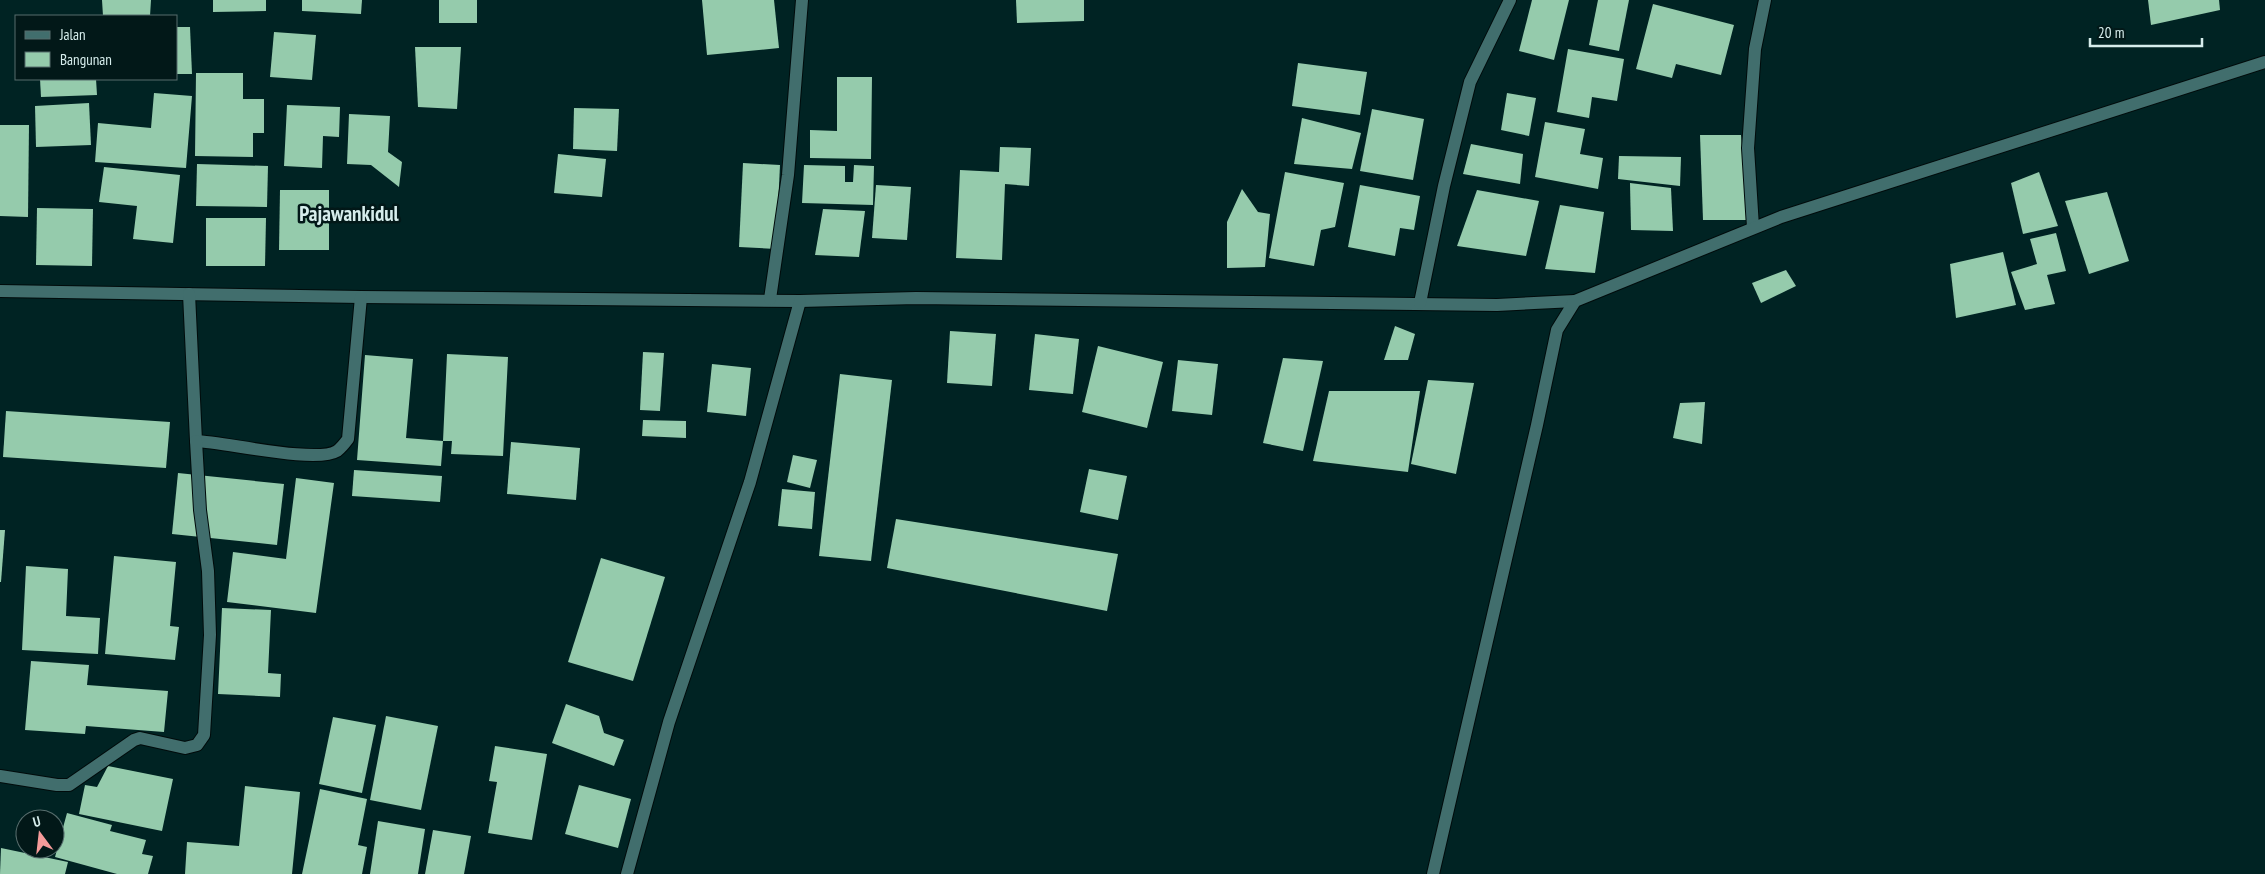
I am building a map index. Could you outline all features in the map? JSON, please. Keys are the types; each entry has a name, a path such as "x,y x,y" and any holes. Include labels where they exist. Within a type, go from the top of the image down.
{"street":[{"path":"770,299 788,174 802,0"},
{"path":"1420,304 1444,186 1470,82 1510,0"},
{"path":"1753,227 1748,148 1755,49 1765,0"},
{"path":"0,291 361,297 770,299 800,301 926,298 1497,305 1575,301 1753,227 2265,62"},
{"path":"0,776 57,785 69,784 134,740 140,738 185,748 197,745 204,735 210,635 208,571 200,510 189,294"},
{"path":"196,441 306,455 324,455 337,451 348,439 361,297"},
{"path":"627,874 669,722 750,482 800,301"},
{"path":"1433,874 1537,425 1557,330 1575,301"}],"building":[{"path":"102,0 151,0 150,15 103,15"},
{"path":"213,0 266,0 266,11 213,12"},
{"path":"302,0 362,0 361,14 302,11"},
{"path":"439,0 477,0 477,23 439,23"},
{"path":"702,0 774,0 779,48 707,55"},
{"path":"1016,0 1084,0 1084,21 1017,23"},
{"path":"1532,0 1569,0 1554,60 1519,51"},
{"path":"1598,0 1629,0 1619,51 1589,45"},
{"path":"2148,0 2219,0 2220,10 2151,25"},
{"path":"1653,4 1734,25 1721,75 1676,64 1672,78 1636,69"},
{"path":"178,27 190,27 192,74 178,74"},
{"path":"274,32 316,35 312,80 270,77"},
{"path":"415,47 461,47 457,109 418,107"},
{"path":"1568,49 1624,59 1617,101 1592,97 1589,118 1557,112"},
{"path":"1298,63 1367,72 1360,115 1292,106"},
{"path":"196,73 243,73 243,99 264,99 264,133 253,133 253,157 195,156"},
{"path":"837,77 872,77 871,159 810,158 810,130 837,131"},
{"path":"40,80 96,80 97,95 41,97"},
{"path":"154,93 192,96 186,168 95,162 98,123 151,128"},
{"path":"1507,93 1536,98 1529,136 1501,130"},
{"path":"89,103 91,145 36,147 35,106"},
{"path":"287,105 340,107 339,137 323,136 322,168 284,166"},
{"path":"574,108 619,109 617,151 573,149"},
{"path":"1372,109 1424,119 1413,180 1360,171"},
{"path":"349,114 390,116 388,152 402,162 399,187 371,165 347,164"},
{"path":"1302,118 1361,133 1352,169 1294,164"},
{"path":"1545,122 1585,129 1580,154 1603,158 1598,189 1535,177"},
{"path":"0,125 29,125 28,217 0,216"},
{"path":"1700,135 1741,135 1748,220 1703,220"},
{"path":"1471,144 1523,154 1520,184 1463,174"},
{"path":"1000,147 1031,148 1029,186 1005,184 1002,260 956,258 960,170 999,172"},
{"path":"558,154 606,159 602,197 554,193"},
{"path":"1619,156 1681,157 1680,186 1618,179"},
{"path":"743,163 780,165 776,249 739,247"},
{"path":"197,164 268,166 267,207 196,206"},
{"path":"804,165 845,166 845,182 853,182 854,165 874,166 873,205 802,203"},
{"path":"104,167 180,175 173,243 133,239 137,206 99,202"},
{"path":"1285,172 1344,183 1335,227 1321,230 1314,266 1269,258"},
{"path":"2039,172 2058,226 2023,234 2011,183"},
{"path":"1630,183 1671,188 1673,231 1631,230"},
{"path":"876,185 911,187 907,240 872,238"},
{"path":"1360,185 1420,196 1414,230 1400,228 1395,256 1348,247"},
{"path":"1242,189 1258,212 1270,214 1265,267 1227,268 1227,222"},
{"path":"280,190 329,190 329,250 279,250"},
{"path":"1477,190 1539,201 1526,256 1457,246"},
{"path":"2107,192 2129,261 2089,274 2065,201"},
{"path":"1560,205 1604,212 1595,273 1545,269"},
{"path":"37,208 93,209 92,266 36,265"},
{"path":"823,209 865,211 859,257 815,255"},
{"path":"206,218 266,218 265,266 206,266"},
{"path":"2056,233 2066,271 2047,275 2055,304 2025,310 2011,272 2037,264 2030,239"},
{"path":"2003,252 2016,305 1956,318 1950,264"},
{"path":"1786,270 1796,286 1761,303 1752,283"},
{"path":"1395,326 1415,334 1408,360 1384,360"},
{"path":"950,331 996,334 992,386 947,383"},
{"path":"1035,334 1079,339 1073,394 1029,390"},
{"path":"1098,346 1163,362 1147,428 1082,412"},
{"path":"643,352 664,353 660,411 640,410"},
{"path":"447,354 508,357 503,456 451,454 452,441 443,441"},
{"path":"365,355 413,359 406,438 443,441 441,466 357,460"},
{"path":"1283,358 1323,361 1303,451 1263,443"},
{"path":"1178,360 1218,364 1212,415 1172,411"},
{"path":"712,364 751,368 746,416 707,412"},
{"path":"840,374 892,380 871,561 819,556"},
{"path":"1428,380 1474,383 1456,474 1411,464"},
{"path":"1329,391 1420,391 1408,472 1313,461"},
{"path":"1705,402 1702,444 1673,438 1680,403"},
{"path":"6,411 170,422 166,468 3,457"},
{"path":"643,420 686,421 686,438 642,436"},
{"path":"511,442 580,448 576,500 507,494"},
{"path":"793,455 817,460 810,488 787,482"},
{"path":"1089,469 1127,476 1118,520 1080,512"},
{"path":"354,470 442,476 440,502 352,496"},
{"path":"178,473 284,484 277,545 172,534"},
{"path":"296,478 334,483 316,613 227,602 233,552 286,559"},
{"path":"782,489 815,492 812,529 778,526"},
{"path":"896,519 1118,554 1107,611 887,568"},
{"path":"0,530 5,530 1,582 0,582"},
{"path":"114,556 176,562 170,626 179,627 175,660 105,654"},
{"path":"601,558 665,577 633,681 568,662"},
{"path":"26,566 68,569 66,616 100,618 98,654 22,650"},
{"path":"222,608 271,610 268,673 281,674 280,697 218,694"},
{"path":"31,661 89,665 87,685 168,691 164,732 86,726 85,734 25,730"},
{"path":"566,704 599,716 604,733 624,740 614,766 552,743"},
{"path":"386,716 438,726 421,810 370,800"},
{"path":"333,717 376,725 362,793 319,784"},
{"path":"495,746 547,754 532,840 488,833 497,782 489,781"},
{"path":"108,766 173,779 162,831 79,814 85,785 97,787"},
{"path":"579,785 631,799 618,848 565,834"},
{"path":"245,786 300,792 292,874 185,874 187,842 239,846"},
{"path":"320,789 367,799 358,845 367,847 362,874 302,874"},
{"path":"67,813 112,825 110,831 146,840 142,854 153,856 148,874 117,874 62,859 65,859 65,820"},
{"path":"378,821 425,829 418,874 370,874"},
{"path":"433,830 471,836 464,874 425,874"},
{"path":"1,848 15,851 15,859 54,859 68,862 65,874 0,874"}],"district":[{"name":"Pajawankidul","path":"349,213"}]}
